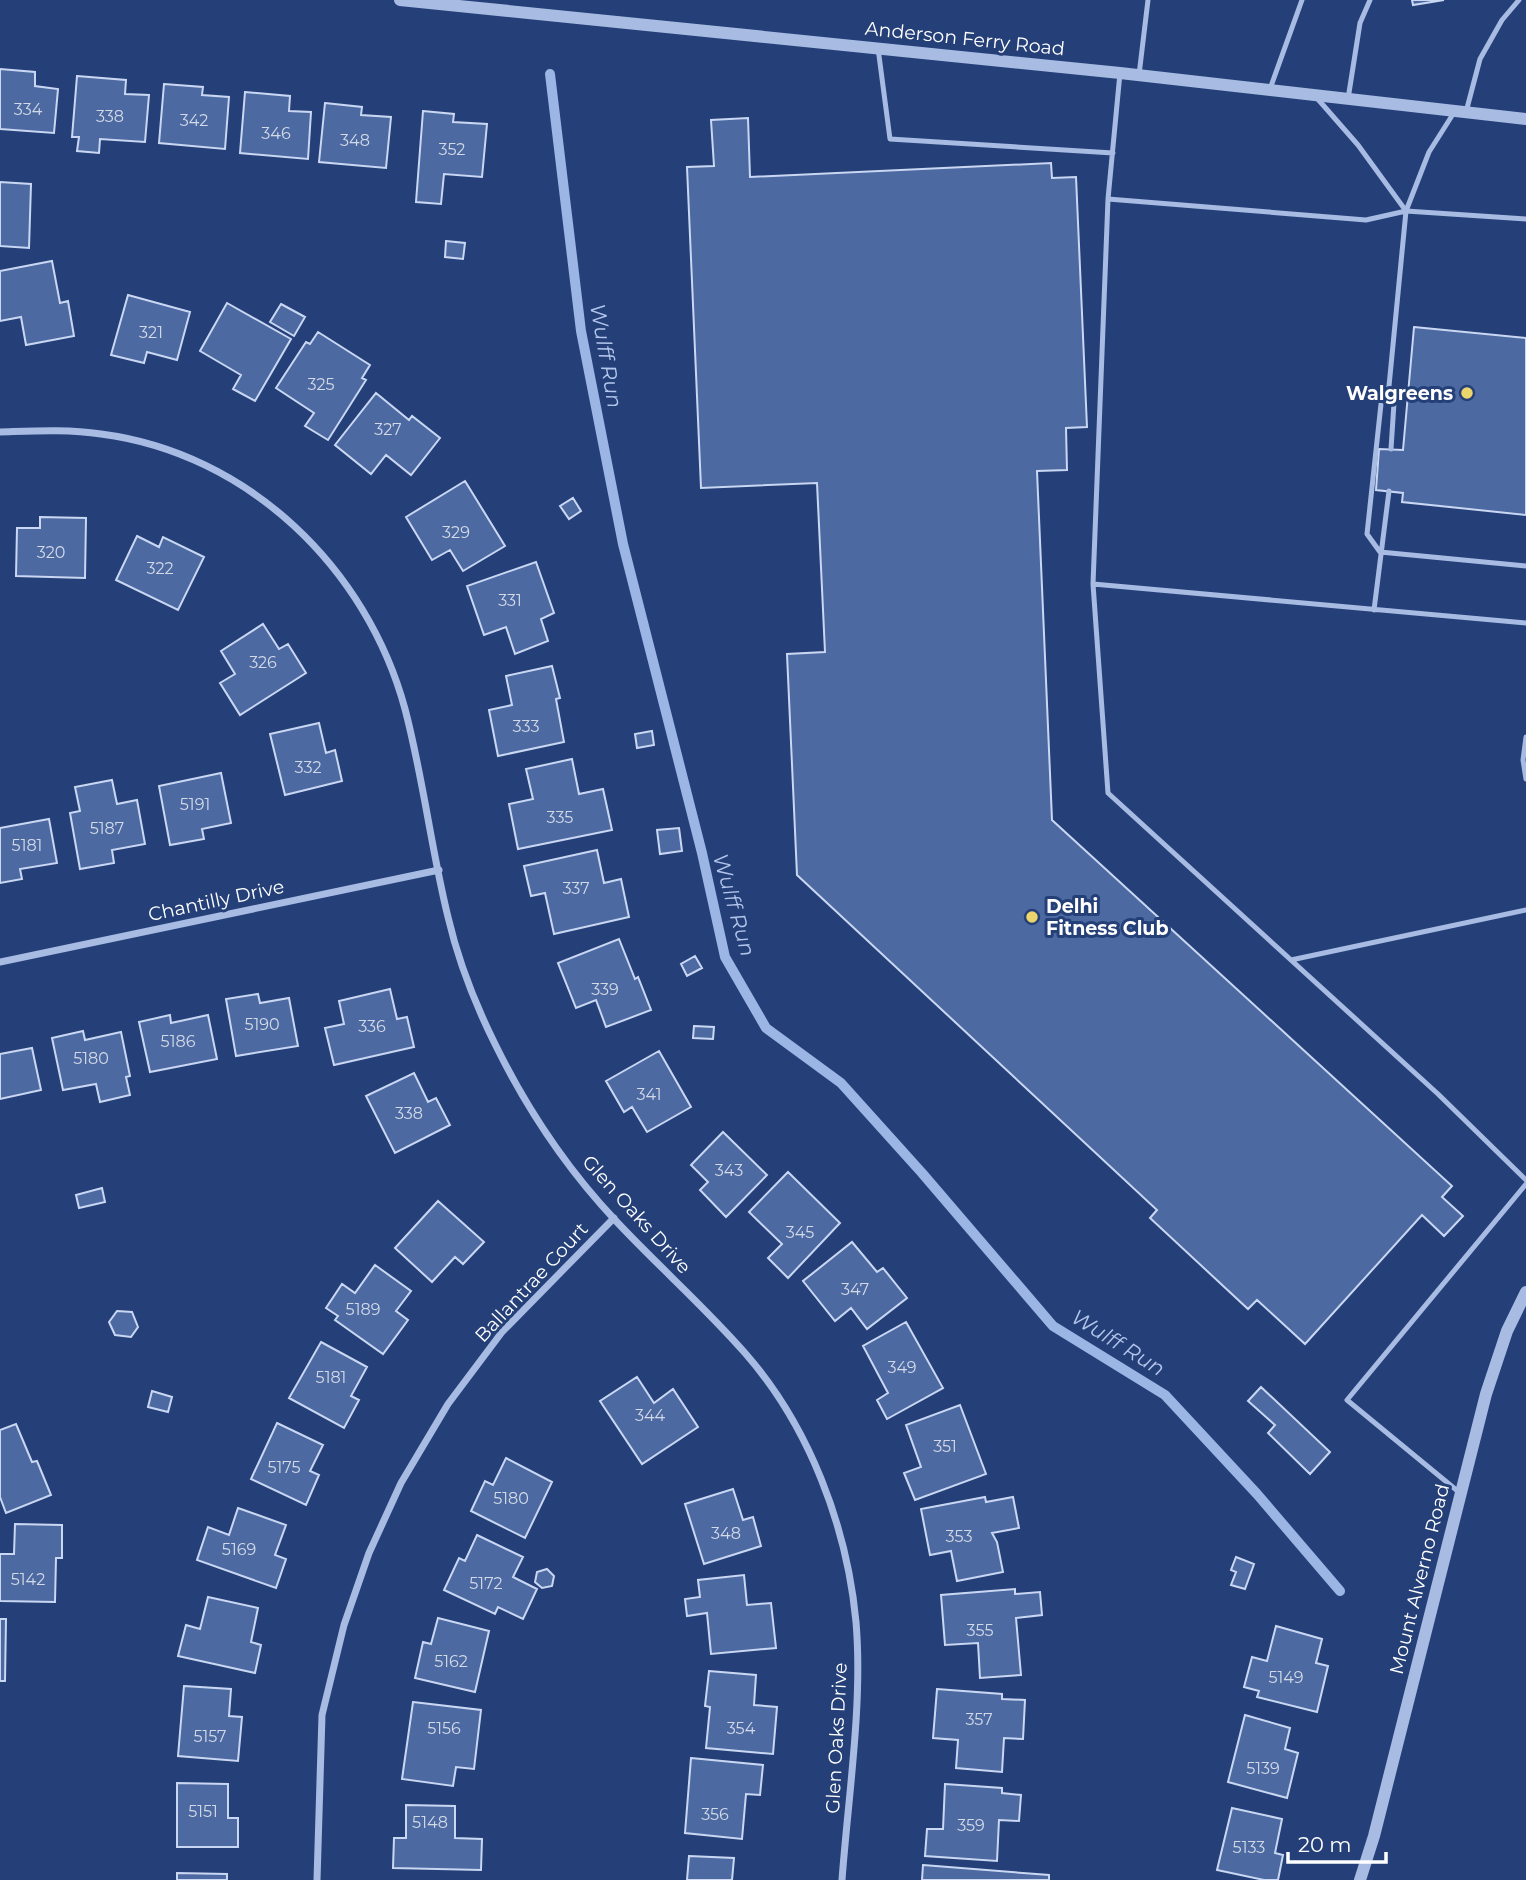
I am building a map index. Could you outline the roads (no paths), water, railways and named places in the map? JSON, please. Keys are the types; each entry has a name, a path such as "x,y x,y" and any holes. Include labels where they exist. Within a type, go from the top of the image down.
{"street":[{"name":"Anderson Ferry Road","path":"400,0 1139,75 1526,119"},
{"name":"Glen Oaks Drive","path":"0,432 60,429 105,434 150,444 194,460 235,481 285,516 317,548 356,596 385,650 405,707 448,917 466,975 496,1045 535,1115 576,1174 614,1218 746,1353 773,1389 804,1442 828,1497 846,1558 856,1622 857,1688 842,1880"},
{"name":"Chantilly Drive","path":"0,961 439,870"},
{"name":"Ballantrae Court","path":"317,1880 322,1714 344,1625 369,1553 401,1483 448,1404 502,1332 614,1218"},
{"name":"Mount Alverno Road","path":"1360,1880 1486,1394 1507,1331 1526,1292"}],"lane":[{"path":"1139,75 1148,0"},
{"path":"1270,90 1302,0"},
{"path":"1348,99 1360,23 1370,0"},
{"path":"1518,0 1480,59 1461,112 1429,152 1406,211 1389,386 1381,404 1367,534 1380,552 1526,566"},
{"path":"878,48 890,139 1113,153"},
{"path":"1120,73 1108,199 1093,584 1108,793 1438,1094 1526,1182 1347,1400 1460,1493"},
{"path":"1314,95 1358,145 1406,211"},
{"path":"1108,199 1366,220 1406,211 1526,219"},
{"path":"1389,386 1394,403 1391,449"},
{"path":"1374,610 1389,491"},
{"path":"1093,584 1526,623"},
{"path":"1526,737 1523,760 1526,779"},
{"path":"1291,960 1526,910"}],"waterway":[{"name":"Wulff Run","path":"550,74 581,331 623,544 702,853 725,957 766,1028 841,1083 1053,1326 1165,1395 1257,1494 1340,1591"}],"place":[{"name":"Walgreens","path":"1467,393"},
{"name":"Delhi Fitness Club","path":"1032,917"}]}
